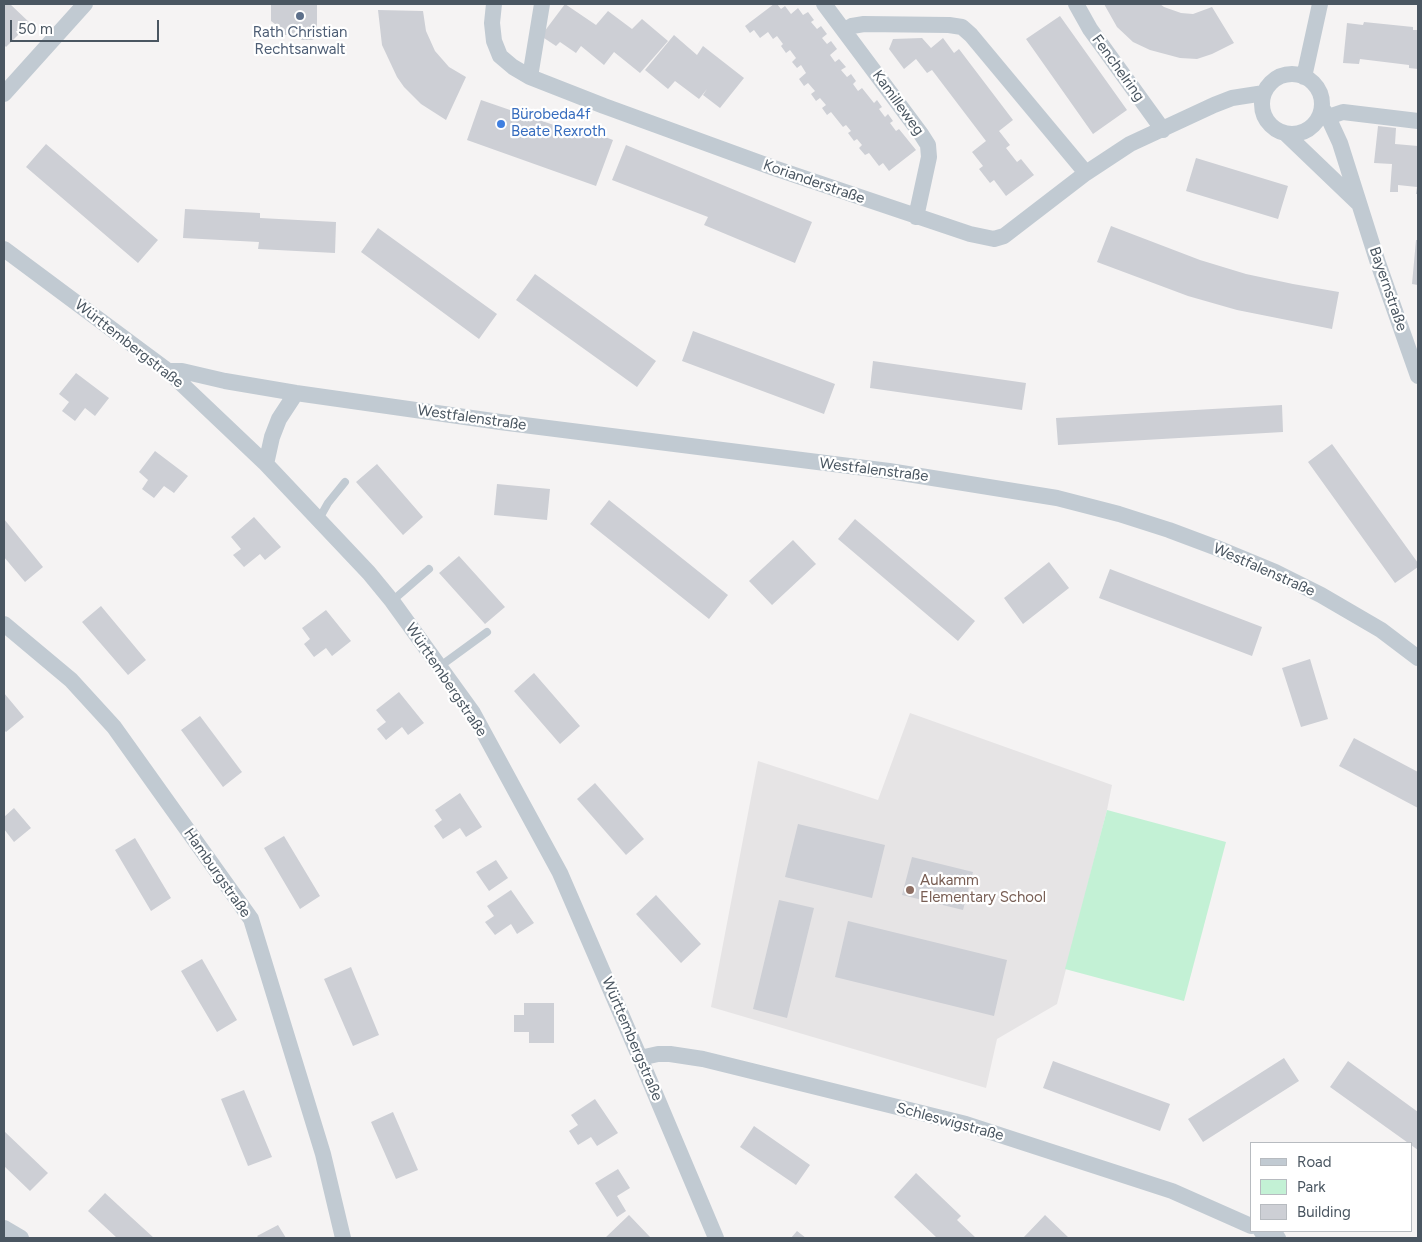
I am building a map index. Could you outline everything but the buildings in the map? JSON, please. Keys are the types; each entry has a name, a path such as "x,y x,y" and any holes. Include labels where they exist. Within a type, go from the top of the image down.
{"street":[{"path":"4,94 85,4"},
{"name":"Korianderstraße","path":"494,4 492,23 494,41 500,56 513,67 530,77 774,168 916,217 970,234 994,239 1004,236 1086,173 1130,144 1232,98 1264,93"},
{"path":"530,77 542,4"},
{"name":"Kamilleweg","path":"824,4 928,145 928,157 916,217"},
{"name":"Fenchelring","path":"1076,4 1090,29 1163,130"},
{"path":"1304,77 1320,4"},
{"path":"845,30 852,26 864,24 949,25 962,28 971,35 1086,173"},
{"path":"1325,113 1318,90 1312,82 1304,77 1285,75 1276,79 1264,93 1262,101 1266,119 1271,126 1286,134 1296,134 1305,131 1313,126 1325,113 1343,112 1418,121"},
{"name":"Bayernstraße","path":"1325,113 1340,142 1358,203 1418,374"},
{"name":"Bayernstraße","path":"1286,134 1358,203"},
{"name":"Württembergstraße","path":"4,249 168,371 266,464 369,573 440,667 473,713 560,873 716,1238"},
{"name":"Westfalenstraße","path":"168,371 194,373 225,381 296,393 500,422 938,478 1057,498 1119,514 1218,548 1275,572 1321,595 1381,630 1418,658"},
{"path":"266,464 272,437 279,419 296,393"},
{"name":"Hamburgstraße","path":"4,624 71,680 114,727 251,919 323,1154 344,1238"},
{"name":"Schleswigstraße","path":"640,1058 658,1054 670,1054 703,1059 966,1124 1172,1191 1250,1226"},
{"path":"4,1228 21,1238"},
{"path":"1263,1232 1278,1238"}],"lane":[{"path":"319,519 345,482"},
{"path":"392,601 430,569"},
{"path":"440,667 487,632"}],"shaded area":[{"name":"Aukamm Elementary School","path":"910,713 1112,785 1057,1004 997,1039 986,1088 711,1007 758,761 878,800"}],"green space":[{"path":"1107,810 1226,842 1184,1001 1065,969"}],"place":[{"name":"Rath Christian Rechtsanwalt","path":"300,16"},
{"name":"Bürobeda4f Beate Rexroth","path":"501,124"},
{"name":"Aukamm Elementary School","path":"910,890"}]}
